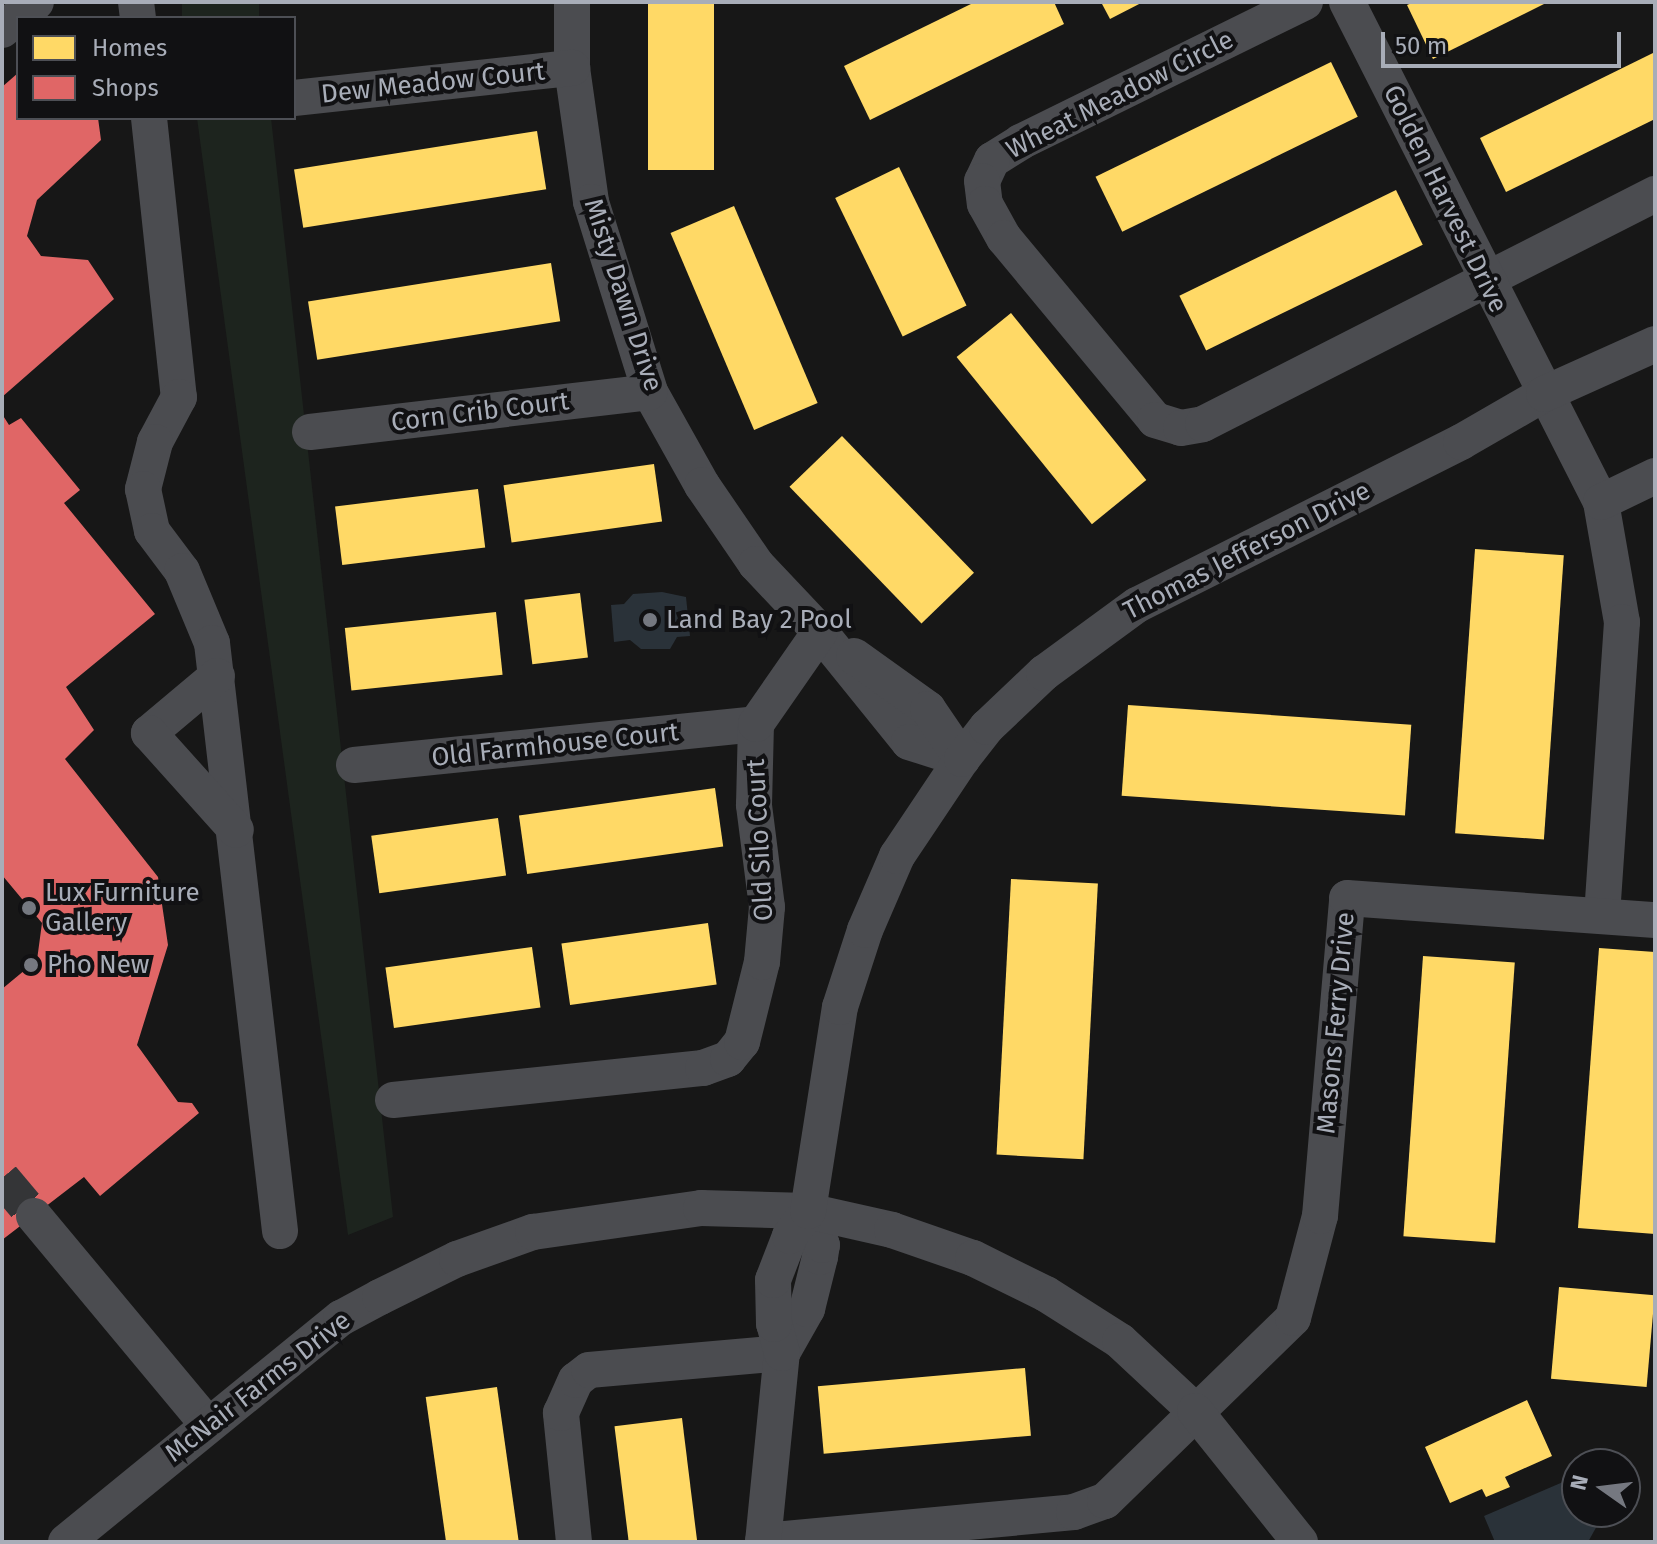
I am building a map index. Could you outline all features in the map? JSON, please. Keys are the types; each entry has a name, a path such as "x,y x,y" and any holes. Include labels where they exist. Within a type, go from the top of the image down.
{"street":[{"path":"19,16 36,2"},
{"name":"Misty Dawn Drive","path":"572,2 572,68 591,202 650,392 702,485 756,564 820,632 909,742 962,759"},
{"name":"Wheat Meadow Circle","path":"1305,2 992,160 982,181 985,204 1004,238 1138,404 1155,420 1181,428 1203,424 1485,282"},
{"name":"Golden Harvest Drive","path":"1347,2 1485,282 1601,502 1622,622 1602,915"},
{"name":"Dew Meadow Court","path":"296,98 572,68"},
{"path":"149,120 179,397 155,442 143,489 152,531 182,571 202,609 217,676 280,1231"},
{"path":"1485,282 1655,194"},
{"name":"Thomas Jefferson Drive","path":"808,1211 832,1047 865,930 917,822 987,727 1044,673 1137,605 1461,442 1544,394 1655,344"},
{"name":"Corn Crib Court","path":"310,432 650,392"},
{"path":"1601,502 1655,476"},
{"name":"Old Silo Court","path":"393,1100 703,1068 728,1059 742,1042 762,962 767,907 754,805 756,724 820,632"},
{"path":"217,676 149,733 236,830"},
{"name":"Old Farmhouse Court","path":"354,765 756,724"},
{"name":"Masons Ferry Drive","path":"1195,1411 1293,1318 1320,1216 1347,898 1655,920"},
{"name":"McNair Farms Drive","path":"66,1542 341,1318 457,1259 533,1232 612,1217 701,1208 808,1211 906,1234 973,1258 1046,1294 1120,1341 1195,1411 1300,1542"},
{"path":"808,1211 822,1245 807,1309 782,1353 763,1542 1074,1512 1105,1501 1129,1482 1195,1411"},
{"path":"34,1216 208,1425"},
{"path":"574,1542 561,1413 576,1380 589,1370 782,1353"}],"shaded area":[{"path":"182,2 259,2 259,16 182,16"},
{"path":"197,120 271,120 393,1217 348,1235"},
{"name":"Land Bay 2 Pool","path":"662,592 686,597 690,636 677,637 670,649 641,649 630,640 614,642 611,605 624,604 633,594"},
{"path":"1561,1483 1561,1528 1596,1528 1588,1542 1495,1542 1484,1516"}],"building: Homes":[{"path":"648,2 714,2 714,170 648,170"},
{"path":"975,2 1054,2 1064,24 870,120 844,66"},
{"path":"1101,2 1143,2 1110,19"},
{"path":"1414,2 1548,2 1433,59 1407,5"},
{"path":"1655,52 1655,119 1506,192 1480,138"},
{"path":"1331,62 1358,117 1122,232 1096,177"},
{"path":"537,131 546,189 303,228 294,169"},
{"path":"899,167 967,305 903,337 835,198"},
{"path":"1396,190 1423,245 1206,350 1179,296"},
{"path":"734,206 818,403 754,430 670,233"},
{"path":"551,263 560,321 317,360 308,301"},
{"path":"1011,313 1146,480 1092,524 957,357"},
{"path":"842,436 974,573 921,623 789,487"},
{"path":"654,464 662,521 512,543 503,485"},
{"path":"478,489 485,548 342,565 335,507"},
{"path":"1475,549 1564,555 1544,840 1455,833"},
{"path":"580,593 588,658 532,664 524,600"},
{"path":"496,612 503,675 351,691 345,628"},
{"path":"1128,705 1411,725 1405,816 1122,796"},
{"path":"715,788 723,846 527,874 519,816"},
{"path":"498,818 506,875 379,893 371,836"},
{"path":"1011,879 1098,884 1083,1159 997,1155"},
{"path":"708,923 717,984 570,1005 561,944"},
{"path":"532,947 540,1007 394,1028 385,968"},
{"path":"1599,948 1655,952 1655,1234 1578,1228"},
{"path":"1423,956 1515,962 1495,1243 1403,1236"},
{"path":"1559,1287 1655,1295 1647,1387 1551,1379"},
{"path":"1025,1368 1031,1436 824,1454 818,1386"},
{"path":"497,1387 519,1541 446,1542 426,1397"},
{"path":"1527,1400 1552,1456 1505,1477 1510,1487 1486,1497 1482,1489 1450,1503 1425,1447"},
{"path":"682,1418 697,1542 629,1542 615,1426"}],"building: Shops":[{"path":"16,75 16,120 98,120 101,140 37,200 27,236 41,256 88,260 114,299 2,397 2,87"},
{"path":"2,414 9,425 21,418 80,490 64,503 155,614 66,687 94,730 65,759 158,877 168,945 137,1045 178,1102 192,1103 199,1113 100,1196 84,1177 2,1240 2,989 37,960 42,923 2,875"}],"tunnel":[{"path":"2,1178 34,1216"}],"place":[{"name":"Land Bay 2 Pool","path":"650,620"},
{"name":"Lux Furniture Gallery","path":"29,908"},
{"name":"Pho New","path":"31,965"}]}
